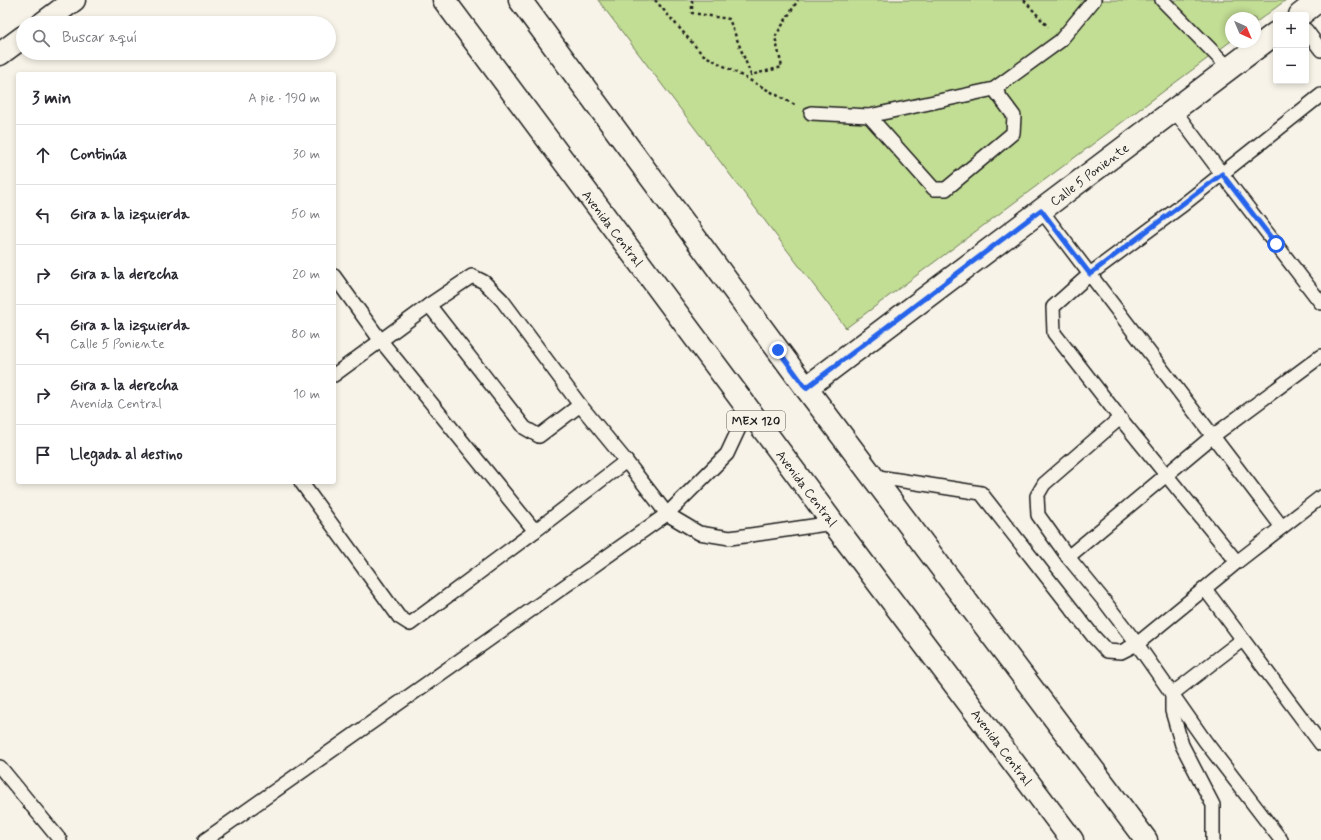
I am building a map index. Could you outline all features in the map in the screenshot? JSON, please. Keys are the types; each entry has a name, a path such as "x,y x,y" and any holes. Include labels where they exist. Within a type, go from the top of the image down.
{"main road":[{"path":"52,16 74,0"},
{"name":"Avenida Central","path":"444,0 748,410 1072,840"},
{"path":"520,0 806,388 1146,840"},
{"path":"1304,12 1320,0"},
{"name":"Calle 5 Poniente","path":"806,388 1273,35"},
{"path":"0,54 16,42"}],"lane":[{"path":"811,113 869,116 994,89 1060,41 1094,0"},
{"path":"1162,0 1229,68"},
{"path":"1309,34 1321,50"},
{"path":"869,116 934,189 946,189 1013,133 1014,116 994,89"},
{"path":"1237,562 1168,475 1120,418 1054,333 1053,307 1090,274 1222,174 1321,95"},
{"path":"1174,110 1321,303"},
{"path":"1041,210 1282,527"},
{"path":"336,374 429,305 472,276 484,282 502,300 580,405 667,514 699,533 730,538 833,523"},
{"path":"336,279 381,341 535,531"},
{"path":"429,305 525,428 539,436 580,405"},
{"path":"1068,557 1213,436 1321,356"},
{"path":"205,840 667,514 727,454 748,410"},
{"path":"1120,418 1044,484 1037,496 1038,515 1068,557 1137,644 1205,742 1281,840"},
{"path":"302,484 399,618 410,624 626,461"},
{"path":"872,476 981,493 1093,636 1107,651 1121,652 1137,644 1237,562 1321,497"},
{"path":"1205,589 1321,744"},
{"path":"1172,694 1242,640"},
{"path":"1172,694 1172,711 1182,745 1213,805 1213,840"},
{"path":"0,767 60,840"}],"path":[{"path":"655,0 702,54 811,113"},
{"path":"692,0 692,12 729,19 751,75 782,67 775,37 798,0"},
{"path":"1024,0 1060,41"}],"green space":[{"path":"598,0 1286,0 1261,19 1261,12 1225,12 1225,45 846,328"}],"route":[{"path":"778,350 806,388 1041,210 1090,274 1222,174 1276,244"}]}
